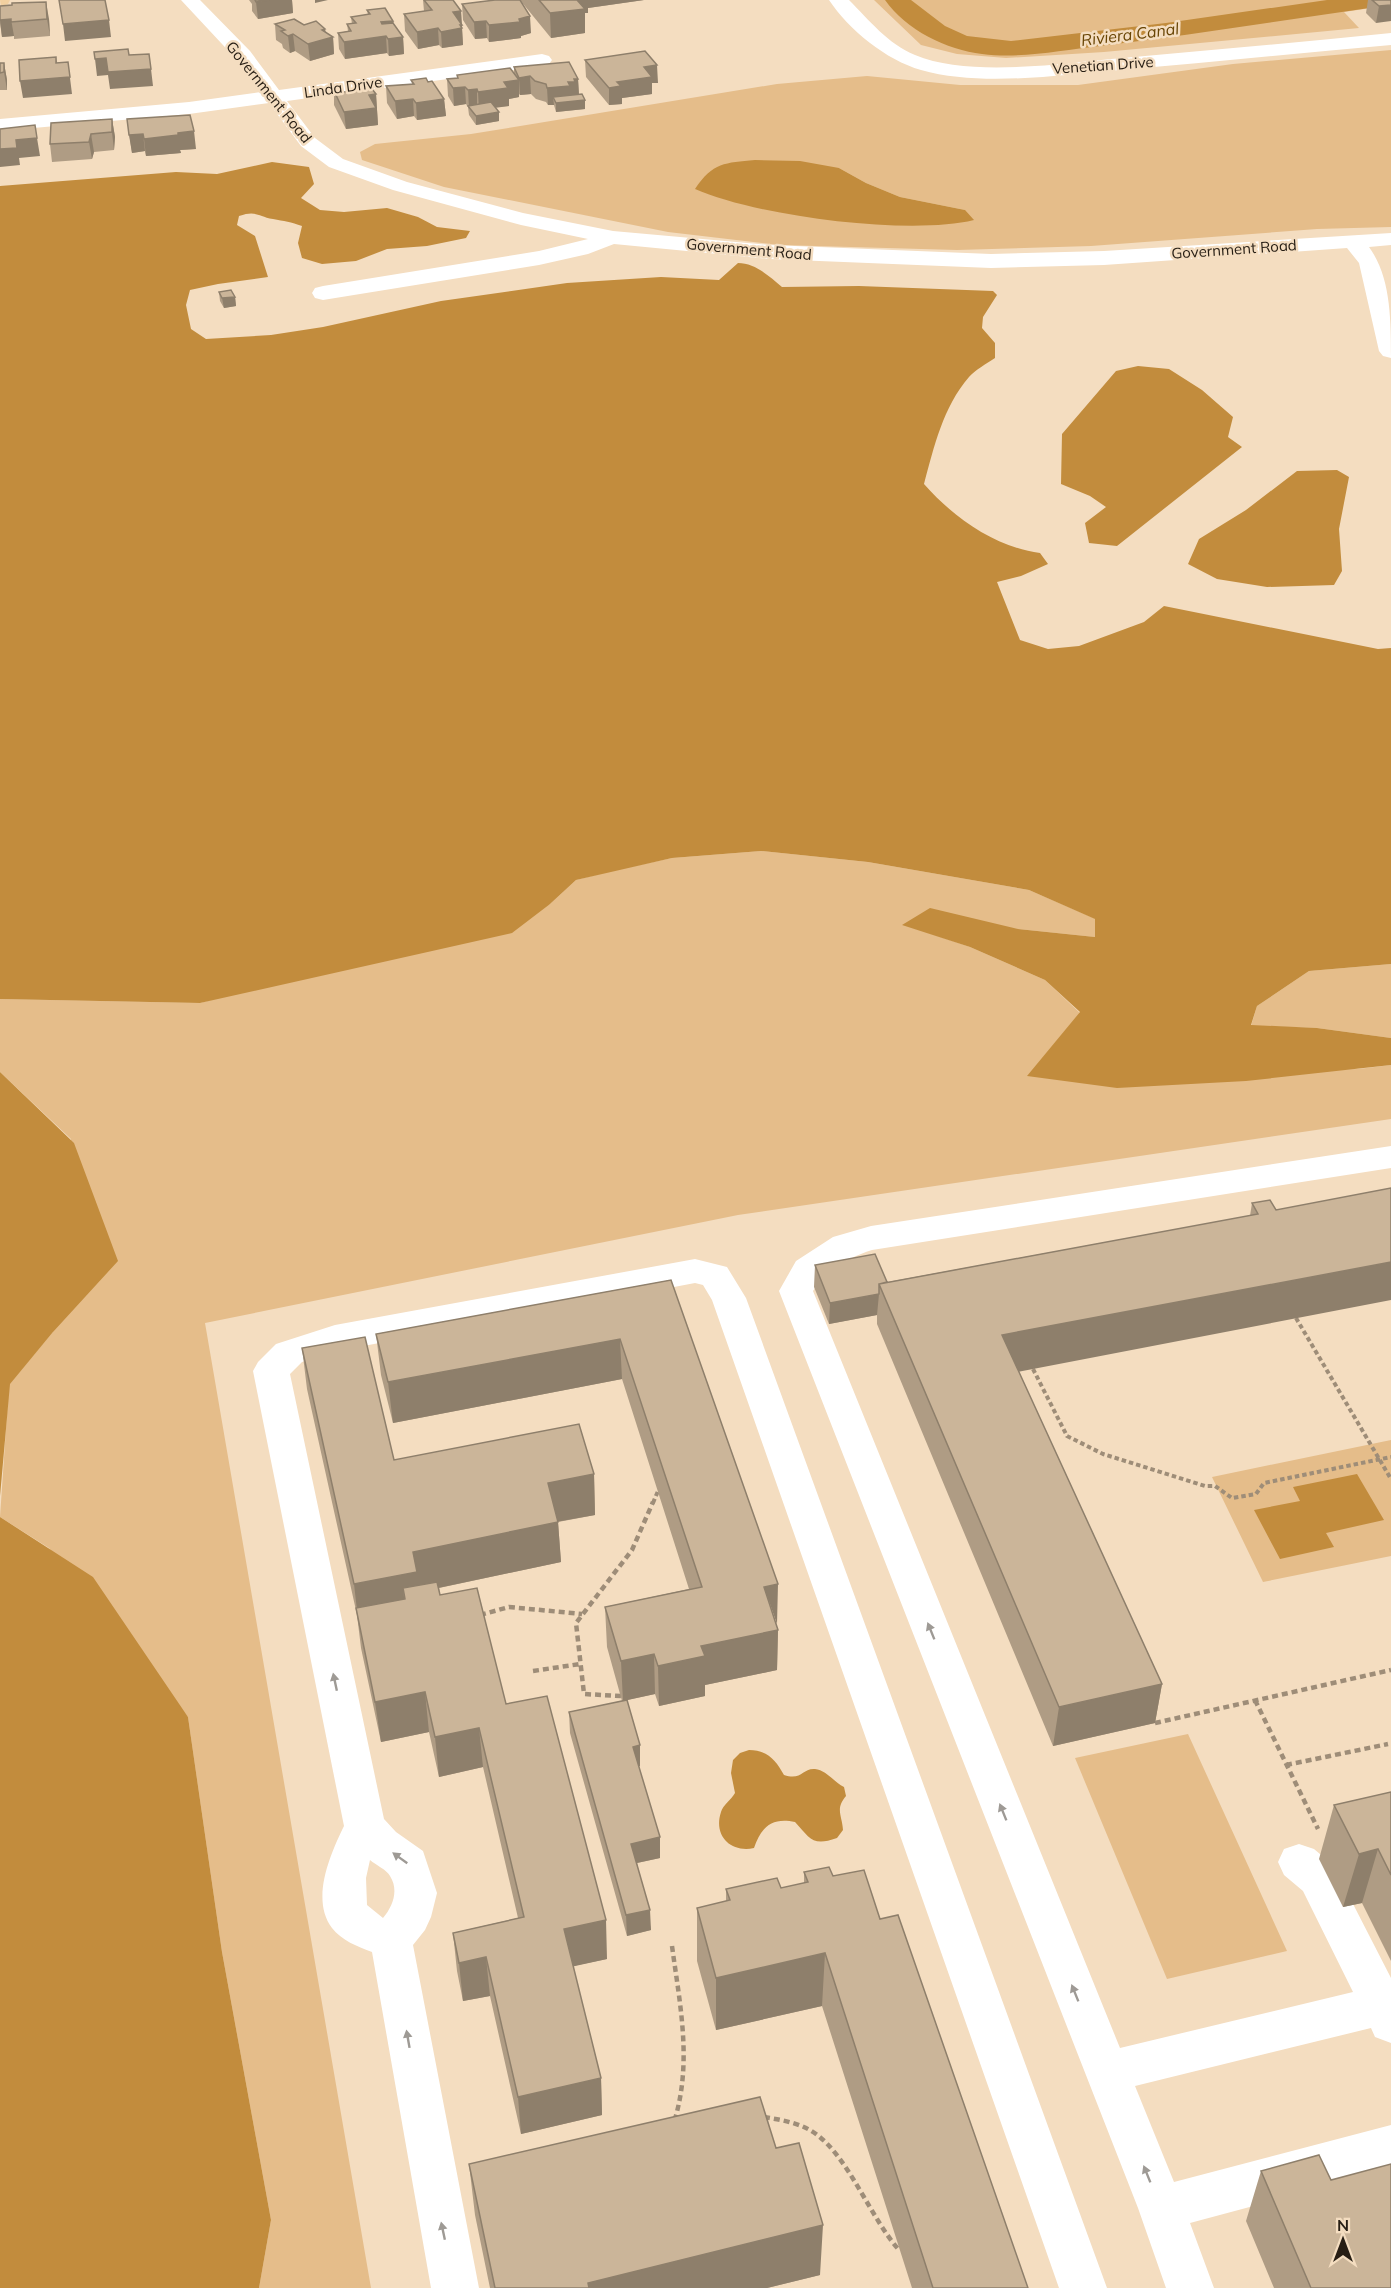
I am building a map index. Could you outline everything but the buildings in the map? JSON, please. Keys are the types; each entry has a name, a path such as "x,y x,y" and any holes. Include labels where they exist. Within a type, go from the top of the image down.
{"street":[{"name":"Government Road","path":"190,0 243,55 308,142 336,163 400,186 521,219 613,237 770,252 991,261 1104,258 1391,239"},
{"name":"Venetian Drive","path":"838,0 884,45 906,59 927,66 951,69 1047,70 1391,39"},
{"name":"Linda Drive","path":"0,125 189,108 542,60"},
{"path":"323,293 539,258 580,249 613,237"},
{"path":"1352,241 1370,262 1391,351"},
{"path":"1190,2288 1161,2208 796,1291 808,1270 845,1246 871,1238 1391,1157"},
{"path":"455,2288 391,1940 410,1917 416,1893 408,1864 381,1845 365,1826 271,1371 289,1353 335,1338 694,1271 715,1276 729,1298 1083,2288"},
{"path":"365,1826 346,1866 343,1887 347,1915 368,1931 391,1940"},
{"path":"1107,2072 1386,2014 1318,1878 1299,1862"},
{"path":"1161,2208 1391,2148"}],"path":[{"path":"1296,1318 1391,1479"},
{"path":"1033,1369 1067,1436 1114,1458 1205,1486 1215,1486 1232,1498 1256,1494 1264,1484 1391,1457"},
{"path":"621,1696 584,1694 576,1623 632,1550 658,1491"},
{"path":"475,1616 509,1607 583,1614"},
{"path":"533,1671 580,1664"},
{"path":"1155,1724 1391,1670"},
{"path":"1255,1700 1330,1856 1299,1862"},
{"path":"1286,1765 1388,1743"},
{"path":"669,2128 675,2118 684,2090 687,2059 672,1946"},
{"path":"758,2116 790,2121 815,2133 838,2157 884,2233 899,2250"}],"shaded area":[{"path":"874,0 1391,0 1391,5 1344,12 1359,28 1104,52 1006,58 957,54 921,45"},
{"path":"1391,50 1391,227 1317,229 1091,246 957,250 780,245 668,232 444,187 362,160 360,152 375,144 471,134 777,84 867,76 960,85 1078,85 1233,64","holes":["839,168 866,183 900,197 965,210 695,189"]},
{"path":"755,160 800,161 839,168 866,183 900,197 965,210 974,220 912,226 833,221 755,207 722,199 695,189 708,174 720,166"},
{"path":"272,162 309,167 314,184 301,198 320,210 344,212 387,208 418,217 437,227 470,231 466,238 427,246 387,249 356,261 322,264 302,258 298,243 302,226 253,214 239,216 237,225 255,236 268,277 190,290 186,305 191,329 206,339 271,335 323,327 441,301 567,283 661,277 719,280 738,263 756,268 782,287 859,286 993,291 997,295 983,317 982,328 995,343 995,358 971,374 952,401 940,428 924,484 948,508 976,529 1023,550 1040,553 1048,564 1021,576 997,582 1020,640 1048,649 1079,646 1144,622 1164,606 1378,649 1391,648 1391,964 1309,971 1257,1006 1251,1025 1317,1028 1391,1038 1391,1065 1246,1081 1117,1088 1027,1076 1080,1012 1045,980 970,947 902,925 930,908 1018,929 1095,937 1095,919 1029,890 868,862 761,851 672,858 576,880 550,904 512,933 200,1003 0,999 0,186 176,172 217,174"},
{"path":"1138,366 1169,369 1202,390 1233,417 1228,437 1242,447 1117,546 1089,543 1085,523 1106,507 1090,496 1061,484 1062,434 1116,371"},
{"path":"1337,470 1349,477 1339,529 1342,571 1334,585 1267,587 1217,579 1188,564 1199,539 1246,510 1297,471"},
{"path":"761,851 868,862 1029,890 1096,919 1095,937 1018,929 903,924 970,947 1045,980 1080,1013 1028,1076 1358,1069 1391,1065 1391,1119 738,1215 205,1323 371,2288 259,2288 271,2220 222,1952 188,1717 49,1548 0,1517 9,1384 53,1332 71,1139 0,1072 0,999 200,1003 550,904 576,880 672,858"},
{"path":"1391,964 1391,1038 1317,1028 1251,1026 1257,1006 1309,971"},
{"path":"0,1072 74,1143 118,1261 53,1332 10,1384 0,1496"},
{"path":"1391,1440 1391,1556 1263,1582 1212,1477"},
{"path":"1357,1474 1384,1520 1326,1533 1334,1547 1280,1559 1254,1510 1300,1501 1293,1487"},
{"path":"0,1517 93,1577 188,1717 222,1952 271,2220 259,2288 0,2288"},
{"path":"1188,1734 1287,1951 1167,1979 1075,1758"},
{"path":"749,1750 766,1754 778,1765 784,1775 795,1776 815,1769 844,1787 846,1796 840,1809 843,1830 837,1838 817,1841 808,1836 795,1822 780,1821 764,1829 754,1848 738,1848 726,1841 719,1821 722,1809 735,1793 731,1773 733,1760 740,1753"}],"waterway":[{"name":"Riviera Canal","path":"897,0 926,24 947,37 970,45 997,48 1040,46 1166,31 1376,0"}]}
